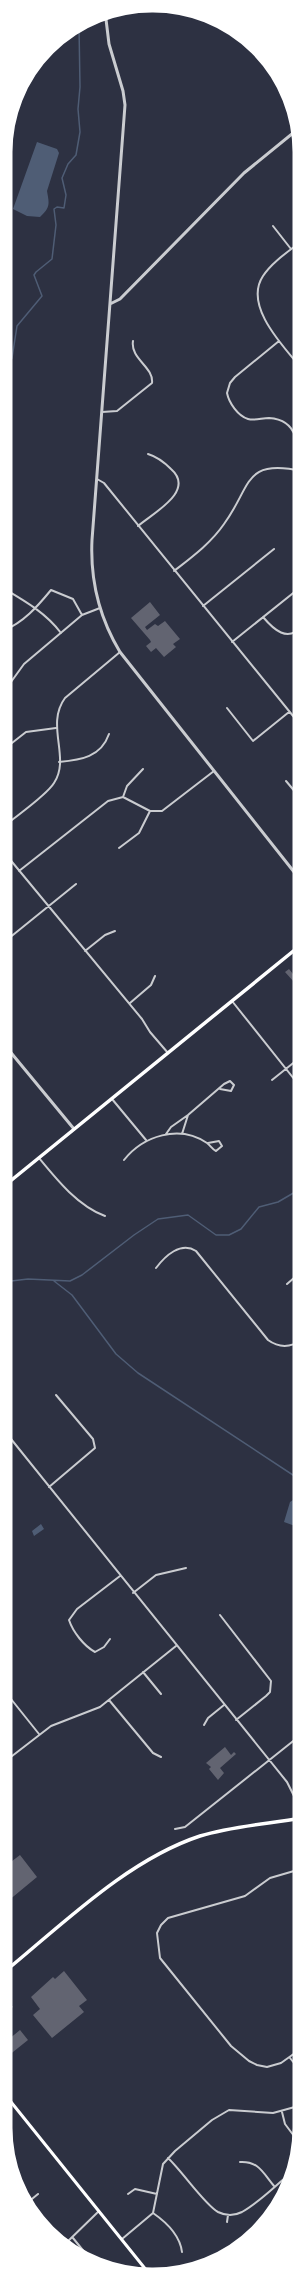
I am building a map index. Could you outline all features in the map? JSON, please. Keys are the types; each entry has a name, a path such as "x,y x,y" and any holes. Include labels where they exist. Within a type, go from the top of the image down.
{"main road":[{"path":"10,1181 295,950"},
{"path":"10,1967 117,1879 155,1855 188,1840 218,1831 295,1820"},
{"path":"10,2101 146,2270"}],"street":[{"path":"106,18 109,44 125,101 96,479 91,556 93,578 100,608 120,652 295,873"},
{"path":"110,304 120,299 244,174 294,133"},
{"path":"273,226 291,249"},
{"path":"295,246 267,270 259,283 258,301 266,323 279,342 295,361"},
{"path":"101,412 117,411 152,383 151,376 133,352 132,341"},
{"path":"279,342 235,377 227,388 227,393 239,413 246,418 275,419 291,430 295,436"},
{"path":"138,526 175,496 179,486 175,472 158,457 148,454"},
{"path":"174,571 218,533 236,505 247,483 253,476 270,467 279,466 294,470 295,464"},
{"path":"96,479 104,483 295,719"},
{"path":"204,606 274,549"},
{"path":"10,628 16,626 36,608 51,590 73,599 82,615"},
{"path":"10,592 36,608 52,621 61,633"},
{"path":"232,642 295,592"},
{"path":"10,683 24,664 82,615 100,608"},
{"path":"263,617 272,628 282,634 295,631"},
{"path":"10,821 54,783 58,775 60,762 56,728 58,710 65,698 120,652"},
{"path":"227,708 253,741 289,712"},
{"path":"10,745 26,732 56,728"},
{"path":"60,762 81,760 92,755 102,747 109,734"},
{"path":"123,797 127,786 143,769"},
{"path":"19,871 108,800 123,797 150,811 158,812 167,809 214,771"},
{"path":"286,781 295,792"},
{"path":"119,848 139,833 144,826 150,811"},
{"path":"10,860 130,1003 168,1053"},
{"path":"10,937 76,884"},
{"path":"85,951 105,935 115,931"},
{"path":"130,1003 151,985 155,976"},
{"path":"232,1001 295,1079"},
{"path":"10,1051 74,1129"},
{"path":"272,1080 295,1061"},
{"path":"166,1134 171,1127 188,1115 228,1081 234,1085 231,1091 220,1089"},
{"path":"112,1098 146,1140"},
{"path":"182,1134 188,1115"},
{"path":"124,1160 133,1150 146,1140 166,1134 182,1134 208,1143 216,1151 222,1146 219,1141 208,1143"},
{"path":"39,1158 66,1189 95,1212 105,1216"},
{"path":"156,1268 162,1260 181,1247 191,1247 196,1251 268,1340 282,1346 295,1343"},
{"path":"287,1284 295,1277"},
{"path":"49,1487 95,1448 93,1438 56,1395"},
{"path":"10,1438 269,1760 291,1788 295,1800"},
{"path":"133,1592 156,1575 186,1568"},
{"path":"110,1639 104,1647 95,1652 75,1631 69,1620 77,1609 120,1576"},
{"path":"220,1615 269,1676 271,1681 270,1692 236,1720"},
{"path":"10,1757 51,1726 93,1710 109,1700 177,1646"},
{"path":"143,1672 161,1694"},
{"path":"10,1698 39,1734"},
{"path":"109,1700 153,1753 161,1757"},
{"path":"204,1725 208,1718 224,1705"},
{"path":"175,1829 185,1827 295,1740"},
{"path":"295,1870 270,1878 245,1896 168,1918 161,1925 157,1933 158,1951 162,1961 231,2046 249,2061 257,2065 276,2065 295,2053"},
{"path":"289,2058 295,2065"},
{"path":"122,2239 153,2213 161,2171 168,2158 224,2112 234,2110 266,2113 282,2112 295,2107"},
{"path":"282,2112 285,2124 295,2137"},
{"path":"168,2158 180,2169 214,2209 228,2215 245,2210 286,2177"},
{"path":"240,2162 250,2162 257,2165 274,2186"},
{"path":"128,2194 134,2190 157,2194"},
{"path":"30,2201 38,2194"},
{"path":"68,2242 99,2211"},
{"path":"153,2213 163,2220 181,2243 182,2252"},
{"path":"227,2222 228,2215"},
{"path":"73,2238 85,2253"}],"water":[{"path":"37,142 57,149 59,153 47,191 49,202 48,208 40,217 27,216 13,209"},
{"path":"295,1500 295,1526 284,1522 290,1502"},
{"path":"41,1524 44,1529 34,1536 32,1531"}],"building":[{"path":"150,602 160,615 145,627 147,630 155,624 158,626 165,621 180,639 173,644 176,647 164,657 156,648 151,652 146,646 151,642 150,640 131,618"},
{"path":"289,969 295,976 294,982 285,972"},
{"path":"225,1747 231,1755 234,1752 236,1754 220,1768 224,1773 218,1780 209,1769 211,1767 206,1763"},
{"path":"20,1855 37,1877 10,1899 10,1863"},
{"path":"64,1971 87,2000 79,2006 84,2012 52,2038 33,2015 40,2009 31,1997 53,1977 55,1979"},
{"path":"20,2030 28,2040 10,2054 10,2038"}],"waterway":[{"path":"10,361 12,358 17,326 42,296 34,275 52,259 56,225 54,209 57,207 64,208 66,195 62,178 68,164 76,155 80,132 78,109 80,87 79,30"},
{"path":"10,1281 28,1279 70,1281 82,1275 134,1235 158,1219 188,1215 216,1235 229,1235 241,1229 259,1207 278,1202 295,1192"},
{"path":"54,1281 72,1295 116,1354 138,1373 295,1476"}]}
